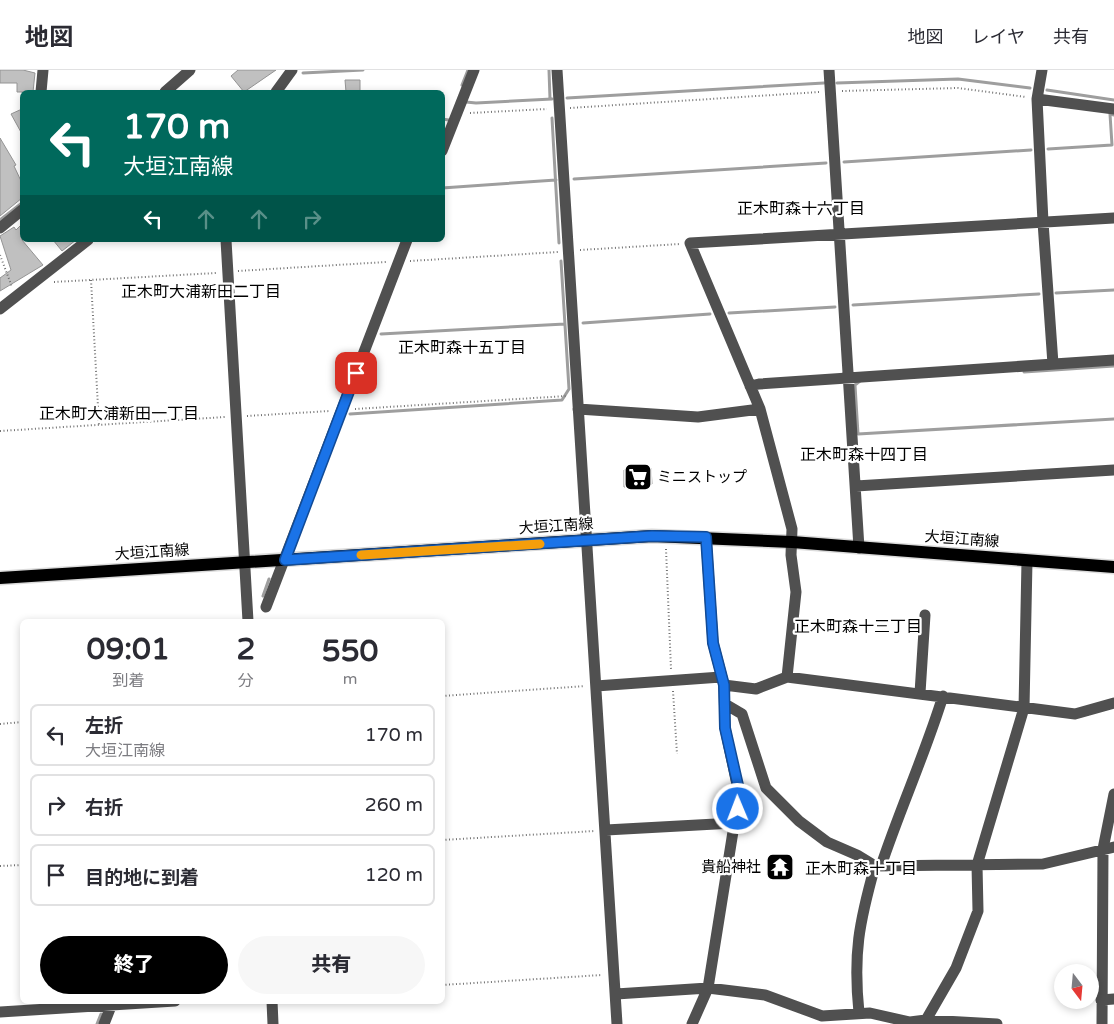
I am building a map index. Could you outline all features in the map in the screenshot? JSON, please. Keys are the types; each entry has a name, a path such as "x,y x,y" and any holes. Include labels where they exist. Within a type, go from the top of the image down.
{"main road":[{"name":"大垣江南線","path":"0,578 665,537 706,537 792,542 1114,566"}],"street":[{"path":"41,90 44,70"},
{"path":"167,90 190,70"},
{"path":"277,90 292,70"},
{"path":"445,144 474,70"},
{"path":"557,70 585,541 618,1024"},
{"path":"829,70 859,548"},
{"path":"1042,70 1037,99 1042,222 1052,364"},
{"path":"1037,99 1114,109"},
{"path":"0,228 20,212"},
{"path":"787,677 796,592 792,529 760,409 690,243 1114,218"},
{"path":"0,309 85,242"},
{"path":"226,242 248,619"},
{"path":"266,607 406,242"},
{"path":"750,386 1114,360"},
{"path":"578,409 698,417 760,409"},
{"path":"856,486 1114,470"},
{"path":"692,1024 708,988 740,794 725,728 723,681 713,643 706,537"},
{"path":"926,1020 956,968 978,911 977,866 1024,708 1027,561"},
{"path":"920,693 925,615"},
{"path":"596,686 672,681 723,681 756,689 787,677 1075,714 1114,703"},
{"path":"860,1013 856,950 860,918 897,816 931,736 943,696"},
{"path":"725,704 742,714 766,788 799,821 827,842 878,866 1043,864 1108,848"},
{"path":"1102,1024 1101,1000 1108,848 1114,794"},
{"path":"606,830 734,823"},
{"path":"616,994 708,988 765,995 822,1016 870,1012 910,1023 926,1020 997,1024"},
{"path":"1101,1000 1114,999"},
{"path":"0,1012 100,1004"},
{"path":"104,1024 112,1004"},
{"path":"272,1004 274,1024"}],"path":[{"path":"458,113 830,91 958,88 1037,99"},
{"path":"568,251 690,243"},
{"path":"0,255 16,296"},
{"path":"37,280 43,283 227,272"},
{"path":"91,280 99,425"},
{"path":"0,431 577,395"},
{"path":"665,537 677,754"},
{"path":"445,696 596,686"},
{"path":"0,724 20,722"},
{"path":"445,840 606,830"},
{"path":"0,866 20,865"},
{"path":"445,985 615,974"}],"building":[{"path":"0,70 23,70 35,73 33,90 20,90 20,92 17,92 17,83 0,83"},
{"path":"238,70 276,70 247,90 242,90 231,76"},
{"path":"345,80 360,80 360,90 346,90"},
{"path":"20,110 20,130 11,114"},
{"path":"0,138 16,165 14,166 20,179 20,200 0,216"},
{"path":"20,226 20,242 24,242 43,265 0,291 0,278 11,270 0,236 14,227 16,230"},
{"path":"55,242 73,242 62,251"},
{"name":"ミニストップ","path":"651,468 652,484 624,487 624,470"}],"waterway":[{"path":"303,73 363,70"},
{"path":"462,85 468,70"},
{"path":"549,70 550,99"},
{"path":"837,83 958,79 1030,88"},
{"path":"567,98 824,83"},
{"path":"1047,90 1114,100"},
{"path":"466,102 552,99"},
{"path":"1048,149 1112,145 1110,114 1114,115"},
{"path":"552,118 559,243"},
{"path":"445,119 449,120"},
{"path":"844,162 1031,150"},
{"path":"574,179 826,163"},
{"path":"445,188 556,180"},
{"path":"0,220 20,205"},
{"path":"350,414 562,400 569,389 561,261"},
{"path":"1056,293 1114,290"},
{"path":"853,305 1039,294"},
{"path":"729,313 835,307"},
{"path":"583,323 710,314"},
{"path":"381,334 565,324"},
{"path":"1024,372 1114,366"},
{"path":"860,381 855,385 858,434 1114,419"},
{"path":"263,596 269,579"},
{"path":"97,1024 101,1014"}],"slow traffic":[{"path":"361,555 540,544"}],"place":[{"name":"ミニストップ","path":"638,477"},
{"name":"貴船神社","path":"780,867"}],"district":[{"name":"正木町森十六丁目","path":"801,208"},
{"name":"正木町大浦新田二丁目","path":"201,291"},
{"name":"正木町森十五丁目","path":"462,347"},
{"name":"正木町大浦新田一丁目","path":"119,413"},
{"name":"正木町森十四丁目","path":"864,454"},
{"name":"正木町森十三丁目","path":"858,626"},
{"name":"正木町森十丁目","path":"861,868"}],"route":[{"path":"356,373 285,560 652,536 706,537 713,643 724,685 725,728 740,794 738,809"}]}
